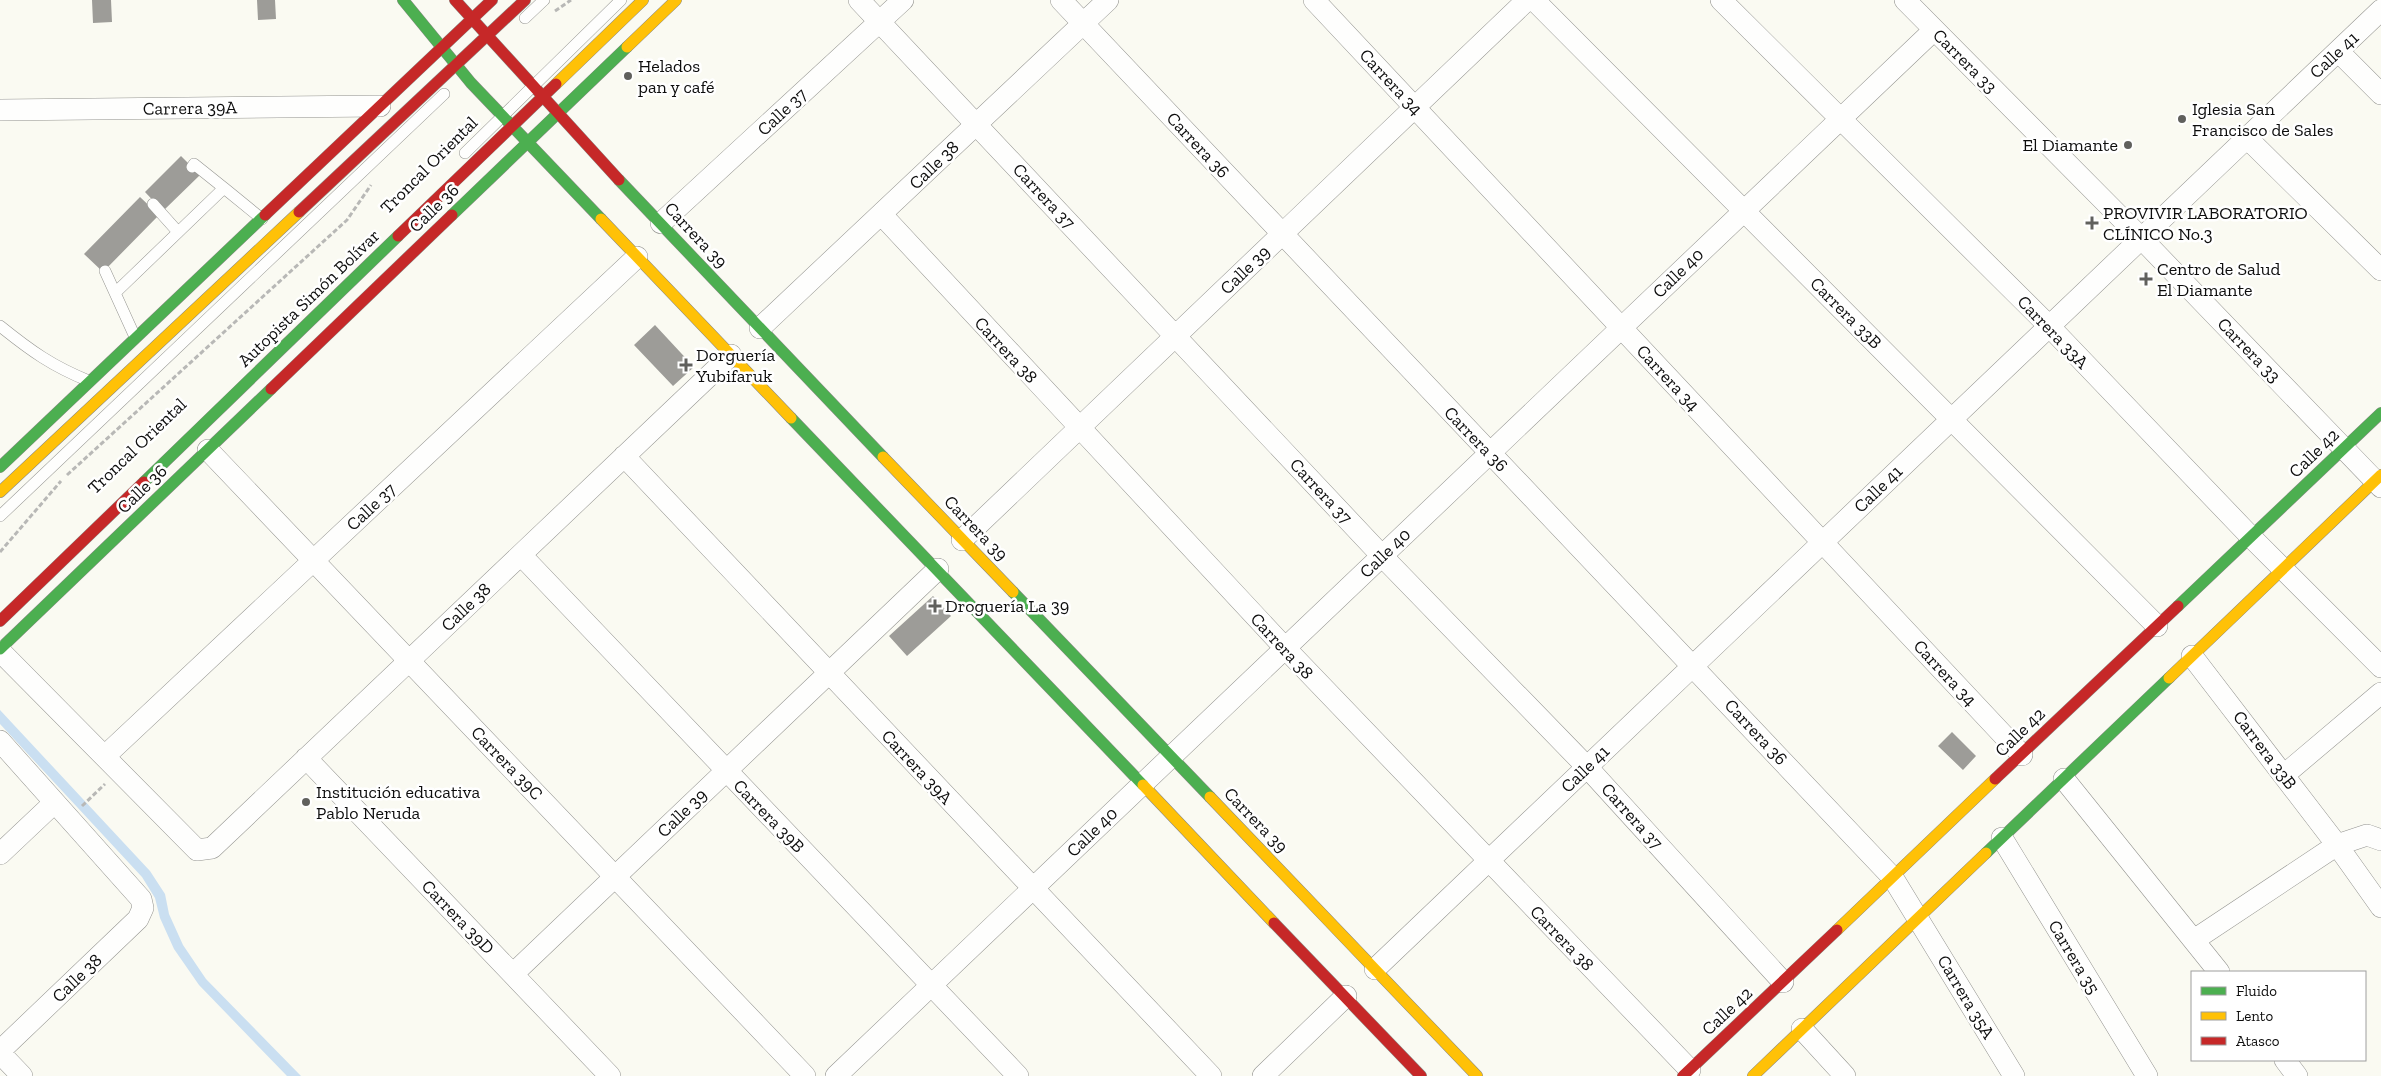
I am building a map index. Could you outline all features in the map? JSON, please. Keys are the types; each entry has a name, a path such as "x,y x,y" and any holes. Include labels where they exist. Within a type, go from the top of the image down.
{"main road":[{"path":"403,0 410,27"},
{"path":"403,0 456,66 461,78 512,126 938,569 1421,1076"},
{"name":"Carrera 39","path":"455,0 542,98 760,328 1477,1076"},
{"path":"14,478 1,467 89,381 492,0"},
{"path":"0,492 525,0"},
{"name":"Autopista Simón Bolívar","path":"0,621 643,0"},
{"name":"Calle 36","path":"0,650 676,0"},
{"path":"406,112 413,75 412,59"},
{"path":"406,229 422,244"},
{"name":"Calle 42","path":"1687,1073 2381,413"},
{"path":"1753,1076 2283,569 2379,481"}],"street":[{"name":"Carrera 37","path":"859,0 1382,556 1587,767 1783,982"},
{"name":"Calle 37","path":"661,223 903,0"},
{"name":"Carrera 36","path":"1061,0 1893,878"},
{"name":"Calle 38","path":"760,328 882,215 1082,22 1108,0"},
{"name":"Carrera 34","path":"1314,0 2022,755"},
{"name":"Calle 39","path":"962,540 1527,0"},
{"name":"Carrera 33B","path":"1534,0 2157,626"},
{"name":"Carrera 33A","path":"1722,0 2049,326 2251,537 2381,667"},
{"name":"Carrera 33","path":"1905,0 2142,238 2344,448 2379,481"},
{"name":"Calle 41","path":"1375,969 2381,10"},
{"name":"Calle 40","path":"836,1076 1934,30"},
{"path":"2338,51 2381,94"},
{"name":"Carrera 39A","path":"0,110 380,106"},
{"path":"2246,138 2381,270"},
{"name":"Carrera 38","path":"882,215 1078,429 1687,1073"},
{"name":"Calle 37","path":"105,756 637,257"},
{"name":"Calle 38","path":"105,756 197,850 212,848 731,355"},
{"name":"Carrera 39C","path":"208,450 805,1076"},
{"name":"Carrera 39A","path":"624,456 1211,1076"},
{"name":"Carrera 39B","path":"521,555 1018,1076"},
{"name":"Calle 39","path":"512,974 938,569"},
{"path":"0,650 105,756"},
{"name":"Carrera 33B","path":"2192,656 2337,845 2381,907"},
{"path":"2284,775 2381,693"},
{"path":"0,740 54,803 0,854"},
{"name":"Carrera 39D","path":"306,758 610,1076"},
{"path":"2064,779 2218,971"},
{"name":"Calle 38","path":"0,1052 138,919 143,908 142,899 54,803"},
{"path":"2194,940 2337,845 2367,835 2381,840"},
{"name":"Carrera 35","path":"2002,838 2146,1076"},
{"path":"1893,878 1918,918"},
{"name":"Carrera 35A","path":"1918,918 2014,1076"},
{"path":"1262,1076 1346,996"},
{"path":"1802,1029 1845,1076"},
{"path":"0,1052 22,1076"},
{"path":"2286,1061 2297,1076"}],"lane":[{"path":"516,26 544,0"},
{"name":"Troncal Oriental","path":"457,162 621,0"},
{"path":"0,516 461,78"},
{"path":"192,167 194,164 262,219"},
{"path":"115,293 224,188"},
{"name":"Troncal Oriental","path":"298,317 431,188"},
{"path":"152,204 178,232"},
{"path":"105,271 136,338"},
{"path":"0,326 33,354 56,367 89,381"}],"path":[{"path":"0,552 61,481 347,220 373,183"},
{"path":"77,811 106,783"}],"water":[{"path":"0,710 150,871 165,894 169,914 183,945 206,979 301,1076 287,1076 199,985 174,949 160,918 155,898 142,877 0,724"}],"building":[{"path":"92,0 111,0 112,22 93,23"},
{"path":"257,0 275,0 276,19 258,20"},
{"path":"181,156 200,175 163,211 145,192"},
{"path":"140,197 159,215 103,272 84,254"},
{"path":"655,325 694,367 673,386 634,345"},
{"path":"933,596 951,616 907,656 889,636"},
{"path":"1952,732 1976,756 1963,770 1938,746"}],"traffic: fast":[{"path":"403,0 471,83 601,219"},
{"path":"452,215 627,47"},
{"path":"619,180 883,457"},
{"path":"0,467 265,215"},
{"path":"144,482 398,236"},
{"path":"0,649 271,389"},
{"path":"2178,606 2381,413"},
{"path":"791,418 1143,785"},
{"path":"1013,592 1210,797"},
{"path":"1986,853 2169,678"}],"traffic: slow":[{"path":"556,84 643,0"},
{"path":"627,47 676,0"},
{"path":"0,492 299,212"},
{"path":"601,219 791,418"},
{"path":"883,457 1013,592"},
{"path":"2169,678 2381,475"},
{"path":"1837,930 1995,779"},
{"path":"1143,785 1274,923"},
{"path":"1210,797 1477,1076"},
{"path":"1753,1076 1986,853"}],"traffic: jam":[{"path":"455,0 619,180"},
{"path":"265,215 492,0"},
{"path":"299,212 525,0"},
{"path":"398,236 556,84"},
{"path":"271,389 452,215"},
{"path":"0,621 144,482"},
{"path":"1995,779 2178,606"},
{"path":"1274,923 1421,1076"},
{"path":"1683,1076 1837,930"}],"place":[{"name":"Helados pan y café","path":"628,76"},
{"name":"Iglesia San Francisco de Sales","path":"2182,119"},
{"name":"El Diamante","path":"2128,145"},
{"name":"PROVIVIR LABORATORIO CLÍNICO No.3","path":"2092,223"},
{"name":"Centro de Salud El Diamante","path":"2146,279"},
{"name":"Dorguería Yubifaruk","path":"686,365"},
{"name":"Droguería La 39","path":"935,606"},
{"name":"Institución educativa Pablo Neruda","path":"306,802"}]}
